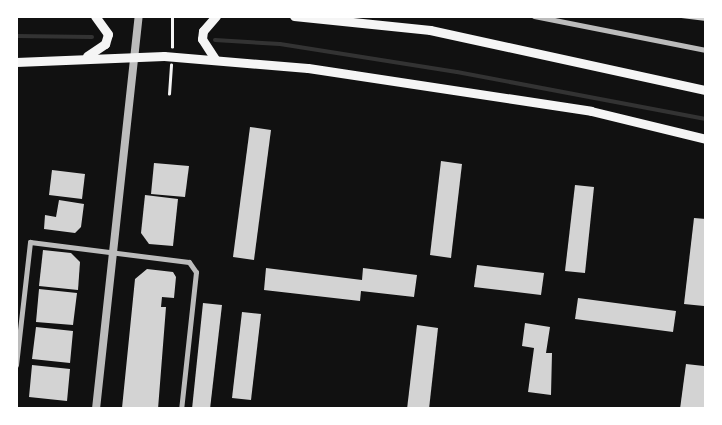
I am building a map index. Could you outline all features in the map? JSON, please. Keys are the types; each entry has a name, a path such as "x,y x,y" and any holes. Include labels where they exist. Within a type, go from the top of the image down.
{"main road":[{"path":"82,57 105,44 107,28 94,16"},
{"path":"216,16 202,31 202,45 217,60"},
{"path":"294,16 430,30 706,90"},
{"path":"16,62 82,57 137,56 217,60 308,68 591,111 706,139"}],"street":[{"path":"96,409 112,252 137,56 139,16"},
{"path":"534,16 706,50"},
{"path":"16,365 30,242 189,262 196,272 181,409"}],"building":[{"path":"706,16 706,21 673,17"},
{"path":"250,127 271,130 254,260 233,257"},
{"path":"441,161 462,164 451,258 430,255"},
{"path":"154,163 189,166 185,197 151,194"},
{"path":"52,170 85,174 82,199 49,195"},
{"path":"575,185 594,187 585,273 565,271"},
{"path":"145,195 178,199 173,246 149,244 141,233"},
{"path":"59,200 84,204 81,227 75,233 44,229 45,215 56,217"},
{"path":"694,218 706,219 704,306 684,304"},
{"path":"43,250 71,253 80,262 78,290 39,286"},
{"path":"477,265 544,273 541,295 474,287"},
{"path":"266,268 362,280 363,268 417,275 414,297 361,291 360,301 264,290"},
{"path":"147,269 173,272 176,277 174,298 162,297 161,307 166,307 158,409 122,408 135,279"},
{"path":"39,289 77,293 73,325 36,322"},
{"path":"578,298 676,311 673,332 575,319"},
{"path":"203,303 222,305 210,409 192,409"},
{"path":"242,312 261,314 251,400 232,398"},
{"path":"525,323 550,327 546,353 552,353 551,395 528,392 534,348 522,346"},
{"path":"417,325 438,328 429,409 407,409"},
{"path":"36,327 73,331 70,363 32,359"},
{"path":"686,364 704,366 706,409 680,409"},
{"path":"32,365 70,369 67,401 29,397"}],"waterway":[{"path":"16,36 92,37"},
{"path":"215,40 280,44 457,72 706,119"}]}
